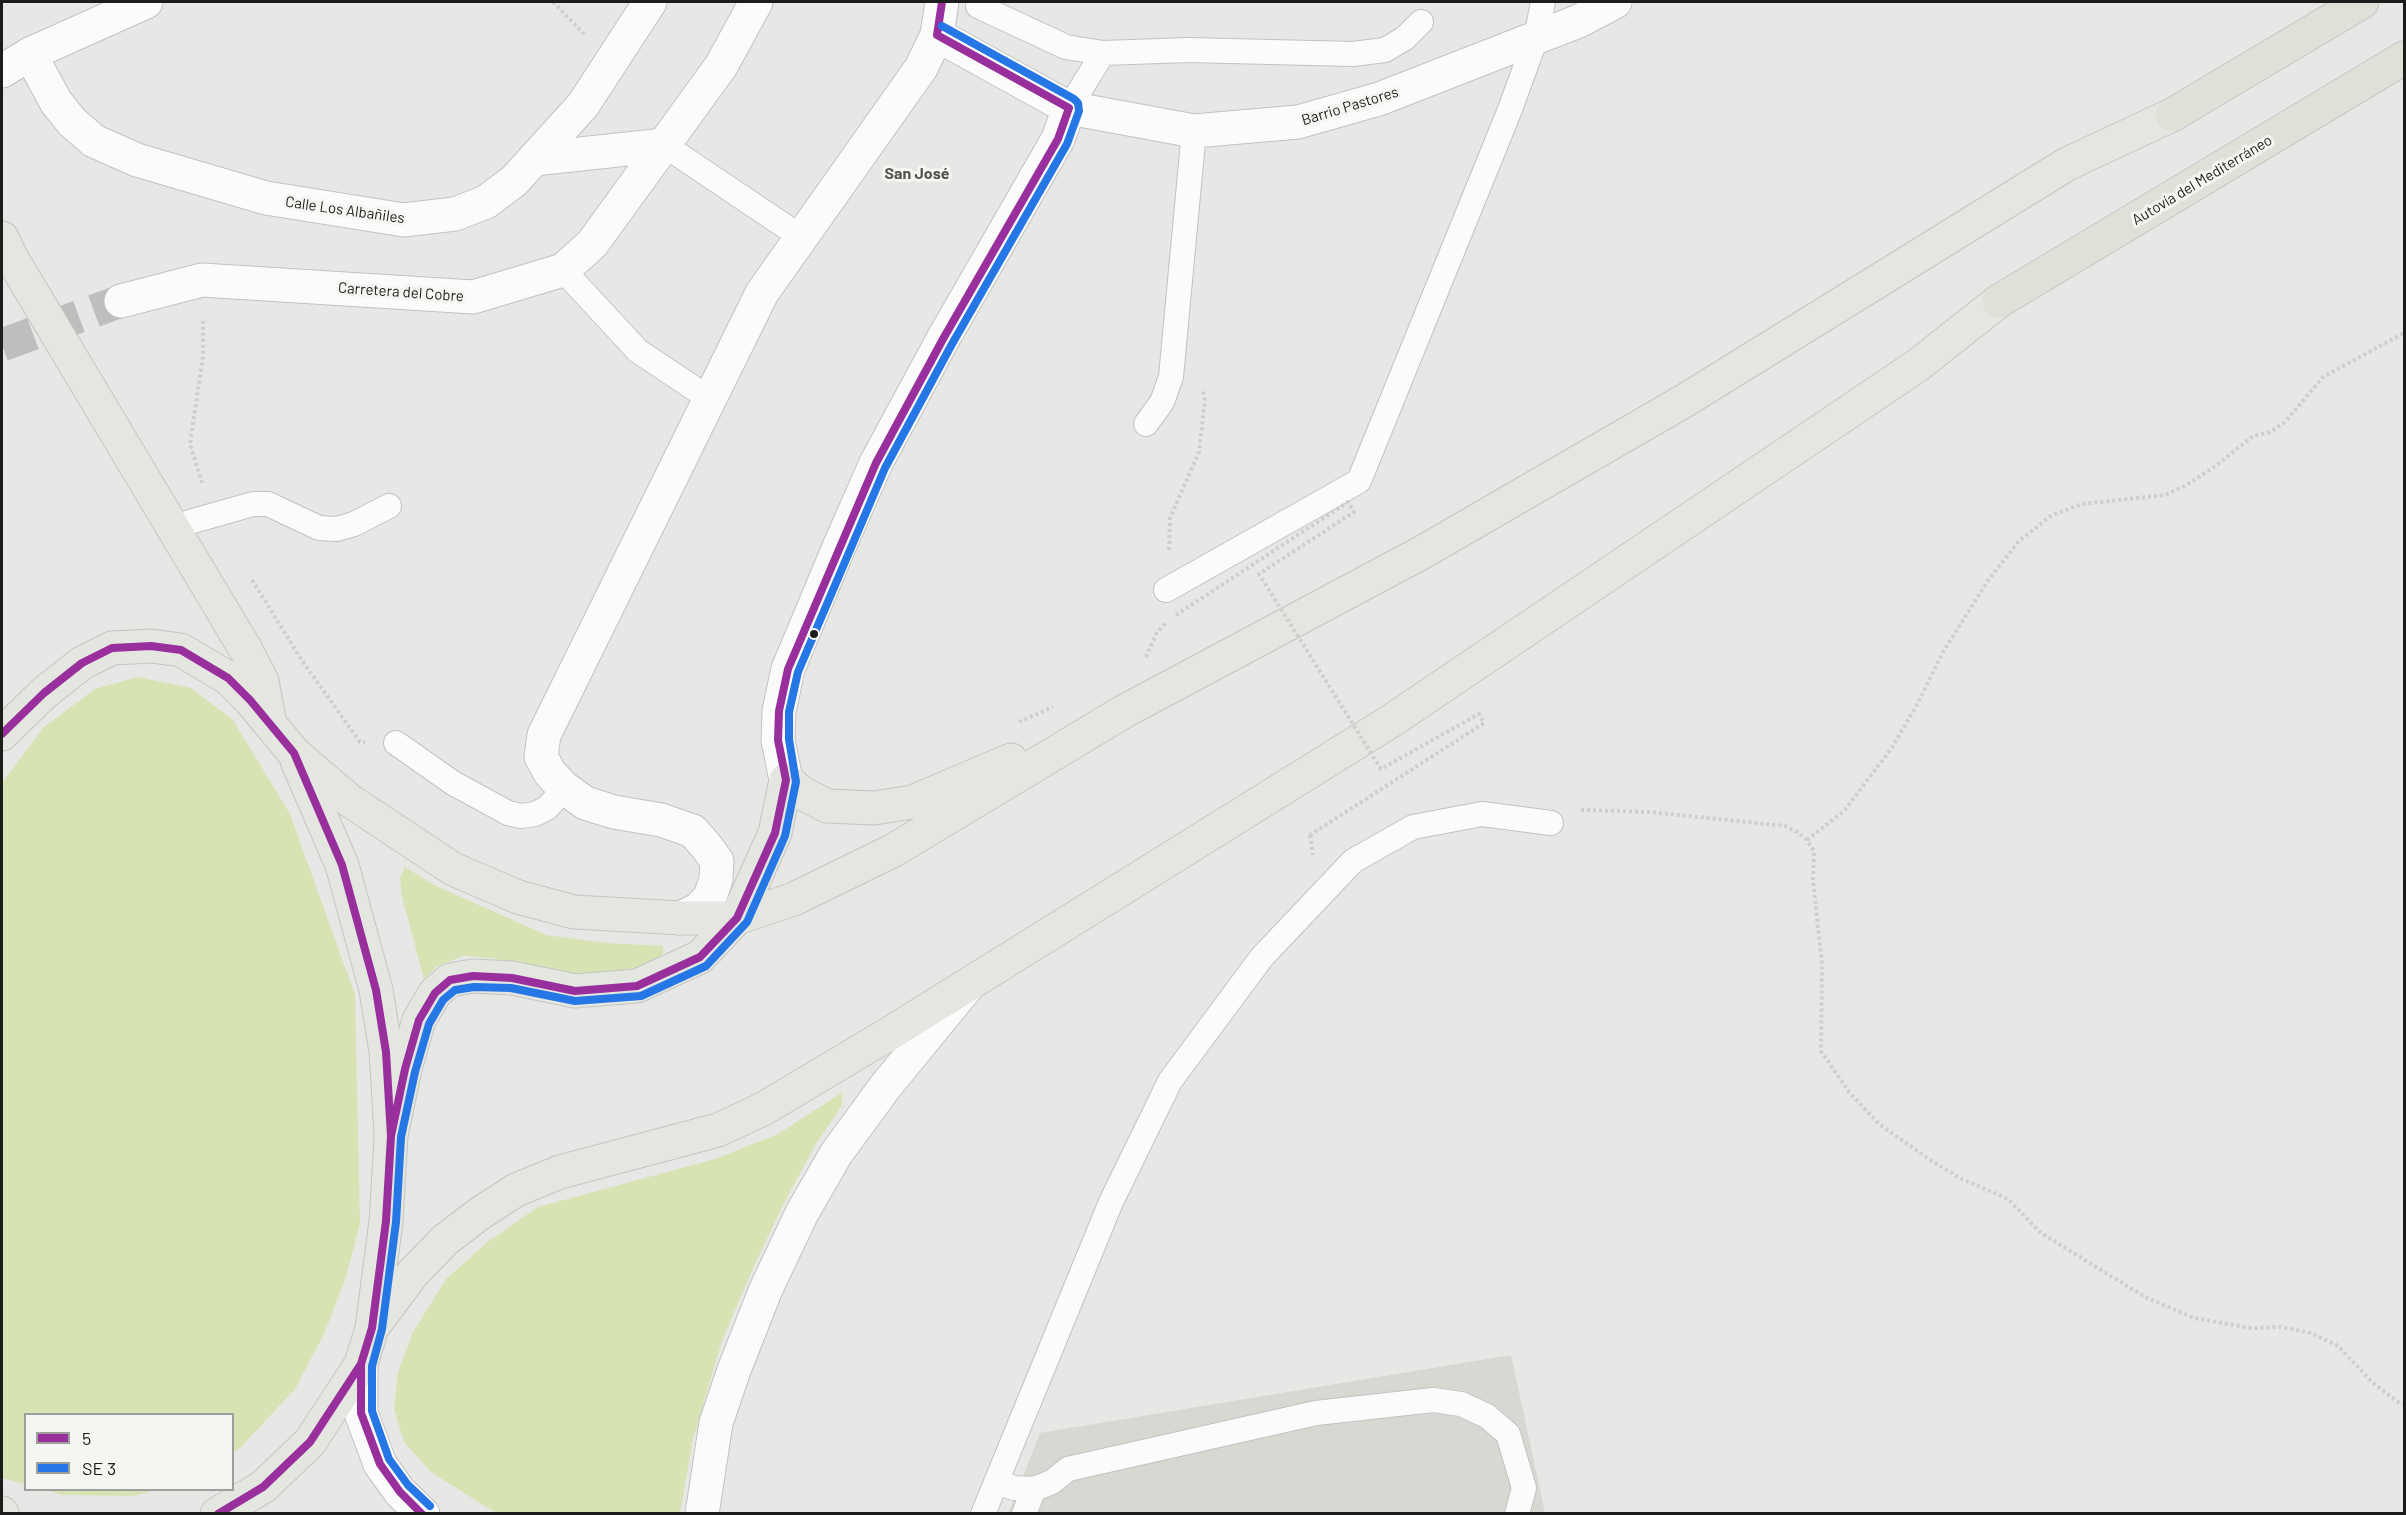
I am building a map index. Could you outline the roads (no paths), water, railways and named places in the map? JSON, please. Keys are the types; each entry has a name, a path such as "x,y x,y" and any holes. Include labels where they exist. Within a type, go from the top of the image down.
{"highway":[{"path":"2,734 44,693 82,663 111,648 151,646 181,651 228,678 294,753 349,800 453,869 518,897 574,912 681,918 737,918 794,899 894,850 1123,712 1421,553 1684,401 2067,164 2172,115 2362,2"},
{"name":"Autovía del Mediterráneo","path":"972,981 1391,721 1917,365 1999,301 2404,58"},
{"path":"2,238 11,257 246,650 262,681 270,724"},
{"path":"391,1136 405,1069 419,1020 435,993 450,980 473,976 512,978 575,991 637,986 700,957 737,918 776,833 786,780 802,793 827,806 874,808 912,802 1123,712"},
{"path":"217,1514 263,1487 310,1442 361,1364 372,1328 386,1221 391,1136 386,1052 376,990 342,865 294,753"},
{"path":"372,1328 413,1273 445,1240 516,1190 560,1172 718,1130 763,1109 972,981"}],"street":[{"path":"2,71 30,54 146,2"},
{"path":"650,2 664,2"},
{"name":"Calle Los Albañiles","path":"30,54 56,102 72,122 94,141 137,160 266,198 404,220 455,214 486,202 514,181 583,105 650,2"},
{"name":"Carretera del Cobre","path":"121,301 202,280 473,297 563,270 592,244 721,66 756,2"},
{"path":"681,918 699,909 710,897 716,879 717,861 706,846 693,831 661,820 614,812 585,803 562,786 550,773 541,757 544,735 762,293 921,68 937,35 942,2"},
{"name":"Barrio Pastores","path":"937,35 1069,108 1194,131 1298,122 1379,99 1579,21 1615,2"},
{"path":"786,780 778,740 779,711 783,690 788,669 839,547 876,463 943,339 1058,139 1069,108"},
{"path":"534,159 664,145"},
{"path":"702,1514 720,1412 766,1289 801,1213 836,1154 885,1087 972,981"},
{"path":"361,1364 361,1413 380,1464 400,1492 423,1514"}],"lane":[{"path":"1166,590 1359,481 1509,112 1536,38 1543,2"},
{"path":"978,6 1066,48 1103,53 1189,50 1353,54 1385,50 1405,38 1421,22"},
{"path":"1069,108 1103,53"},
{"path":"1146,424 1162,402 1171,377 1194,131"},
{"path":"664,145 801,237"},
{"path":"563,270 638,351 710,399"},
{"path":"172,527 253,504 268,504 319,528 336,529 354,524 388,506"},
{"path":"396,743 453,783 508,813 521,816 535,814 547,808 556,798 562,786"},
{"path":"983,1514 1111,1202 1170,1081 1262,957 1353,861 1413,827 1482,814 1551,824"},
{"path":"996,1482 1014,1488 1034,1489 1052,1482 1068,1469 1316,1413 1433,1400 1461,1404 1487,1416 1508,1434 1524,1488 1516,1514"},
{"path":"1024,1514 1034,1489"}],"tunnel":[{"path":"2,345 121,301"}],"district":[{"name":"San José","path":"917,174"}]}
